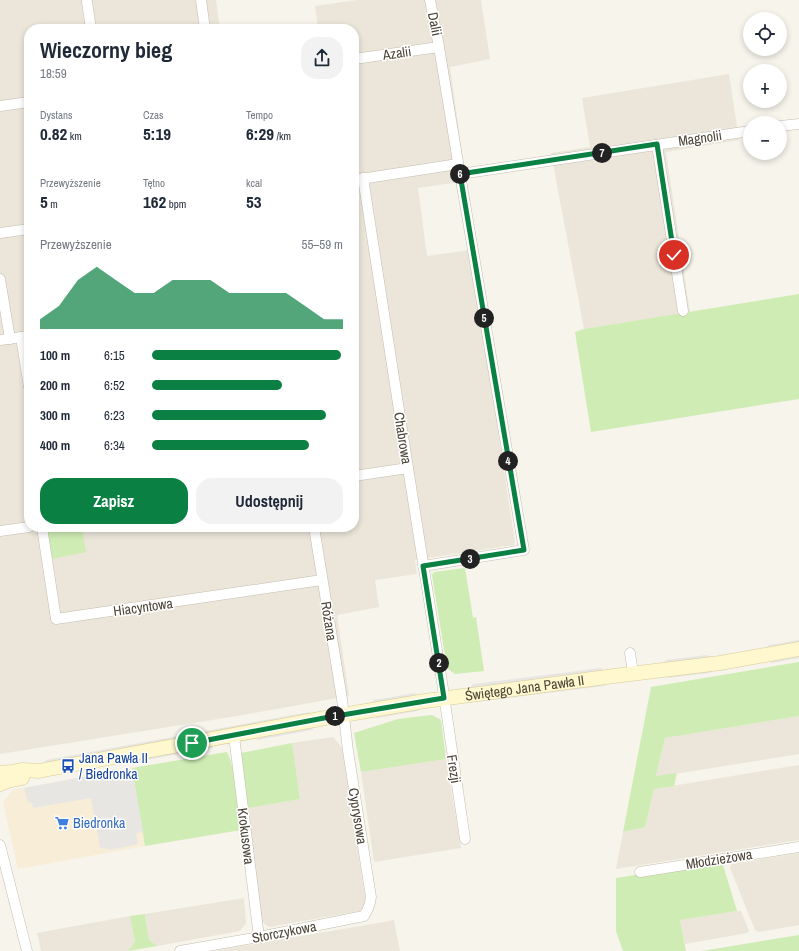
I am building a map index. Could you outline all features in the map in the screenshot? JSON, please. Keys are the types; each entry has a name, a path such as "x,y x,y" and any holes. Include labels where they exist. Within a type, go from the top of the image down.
{"street":[{"path":"201,0 204,24"},
{"name":"Dalii","path":"423,566 524,550 430,0"},
{"path":"87,2 90,24"},
{"name":"Azalii","path":"359,58 439,47"},
{"path":"0,106 24,103"},
{"path":"787,125 799,124"},
{"name":"Magnolii","path":"359,179 459,169 743,132"},
{"path":"657,144 682,311"},
{"name":"Chabrowa","path":"359,179 408,468 444,698"},
{"path":"0,233 24,230"},
{"path":"0,279 10,339"},
{"path":"0,340 24,336"},
{"path":"359,475 408,468"},
{"path":"0,530 24,528"},
{"name":"Hiacyntowa","path":"43,532 56,619 322,580"},
{"name":"Różana","path":"315,532 344,715"},
{"name":"Świętego Jana Pawła II","path":"0,773 23,770 39,771 444,698 720,663 799,649"},
{"path":"630,653 633,673"},
{"name":"Frezji","path":"444,698 465,840"},
{"name":"Cyprysowa","path":"344,715 348,751 371,897 368,911 364,916"},
{"name":"Krokusowa","path":"234,736 259,937"},
{"name":"Świętego Jana Pawła II","path":"0,784 24,778 39,771"},
{"path":"0,846 27,951"},
{"name":"Młodzieżowa","path":"640,872 799,846"},
{"name":"Storczykowa","path":"180,951 364,916"}],"shaded area":[{"path":"0,0 216,0 219,24 24,24 24,532 359,532 359,24 317,24 315,6 357,0 481,0 490,59 450,67 466,181 418,188 427,256 470,250 515,542 514,545 415,560 417,574 375,580 379,607 337,615 349,696 237,716 0,754"},
{"path":"729,74 739,140 666,152 690,312 584,329 551,153 590,147 582,98"},
{"path":"799,640 799,644 765,650 769,645"},
{"path":"799,654 799,658 772,663 767,660"},
{"path":"707,655 713,658 662,664 666,660"},
{"path":"601,668 606,672 469,689 473,684"},
{"path":"715,668 710,673 668,678 663,675"},
{"path":"608,682 604,686 475,702 471,699"},
{"path":"415,693 419,697 371,705 374,700"},
{"path":"421,707 418,711 377,718 373,715"},
{"path":"309,712 314,715 43,765 46,760"},
{"path":"799,716 799,754 656,777 665,738"},
{"path":"315,725 312,730 258,740 253,737"},
{"path":"333,737 342,748 366,903 360,911 269,927 261,921 248,808 300,799 292,743"},
{"path":"215,744 212,748 119,765 118,761"},
{"path":"446,759 461,848 374,862 361,772"},
{"path":"799,765 799,840 616,869 623,832 645,827 654,789"},
{"path":"132,768 145,846 18,869 3,802 13,790"},
{"path":"119,770 122,776 133,776 143,832 136,833 138,844 111,850 100,848 91,798 33,808 32,803 28,803 24,788"},
{"path":"799,853 799,925 759,932 755,930 730,868 732,864"},
{"path":"244,898 246,923 240,931 157,946 149,940 145,914"},
{"path":"741,911 749,931 747,933 685,944 680,920"},
{"path":"130,916 135,942 128,951 41,951 37,933"},
{"path":"394,920 400,951 213,951 384,922"}],"green space":[{"path":"799,294 799,399 591,432 575,332 584,329"},
{"path":"47,532 83,532 86,552 52,559"},
{"path":"465,568 473,618 476,617 484,671 455,674 447,668 432,575 434,572"},
{"path":"799,662 799,716 665,738 656,776 677,773 674,786 654,789 645,827 623,832 651,687"},
{"path":"432,715 441,720 446,759 361,772 354,733 398,719"},
{"path":"292,743 300,799 248,808 241,753"},
{"path":"227,752 235,780 241,830 145,846 132,768"},
{"path":"722,862 737,911 680,920 686,951 623,951 616,931 616,878"},
{"path":"145,914 149,940 157,946 128,951 135,942 130,916"},
{"path":"799,935 799,951 702,951"}],"place":[{"name":"Jana Pawła II / Biedronka","path":"68,766"},
{"name":"Biedronka","path":"62,823"}],"route":[{"path":"192,743 324,718 444,698 423,566 524,550 460,174 657,144 674,255"}]}
